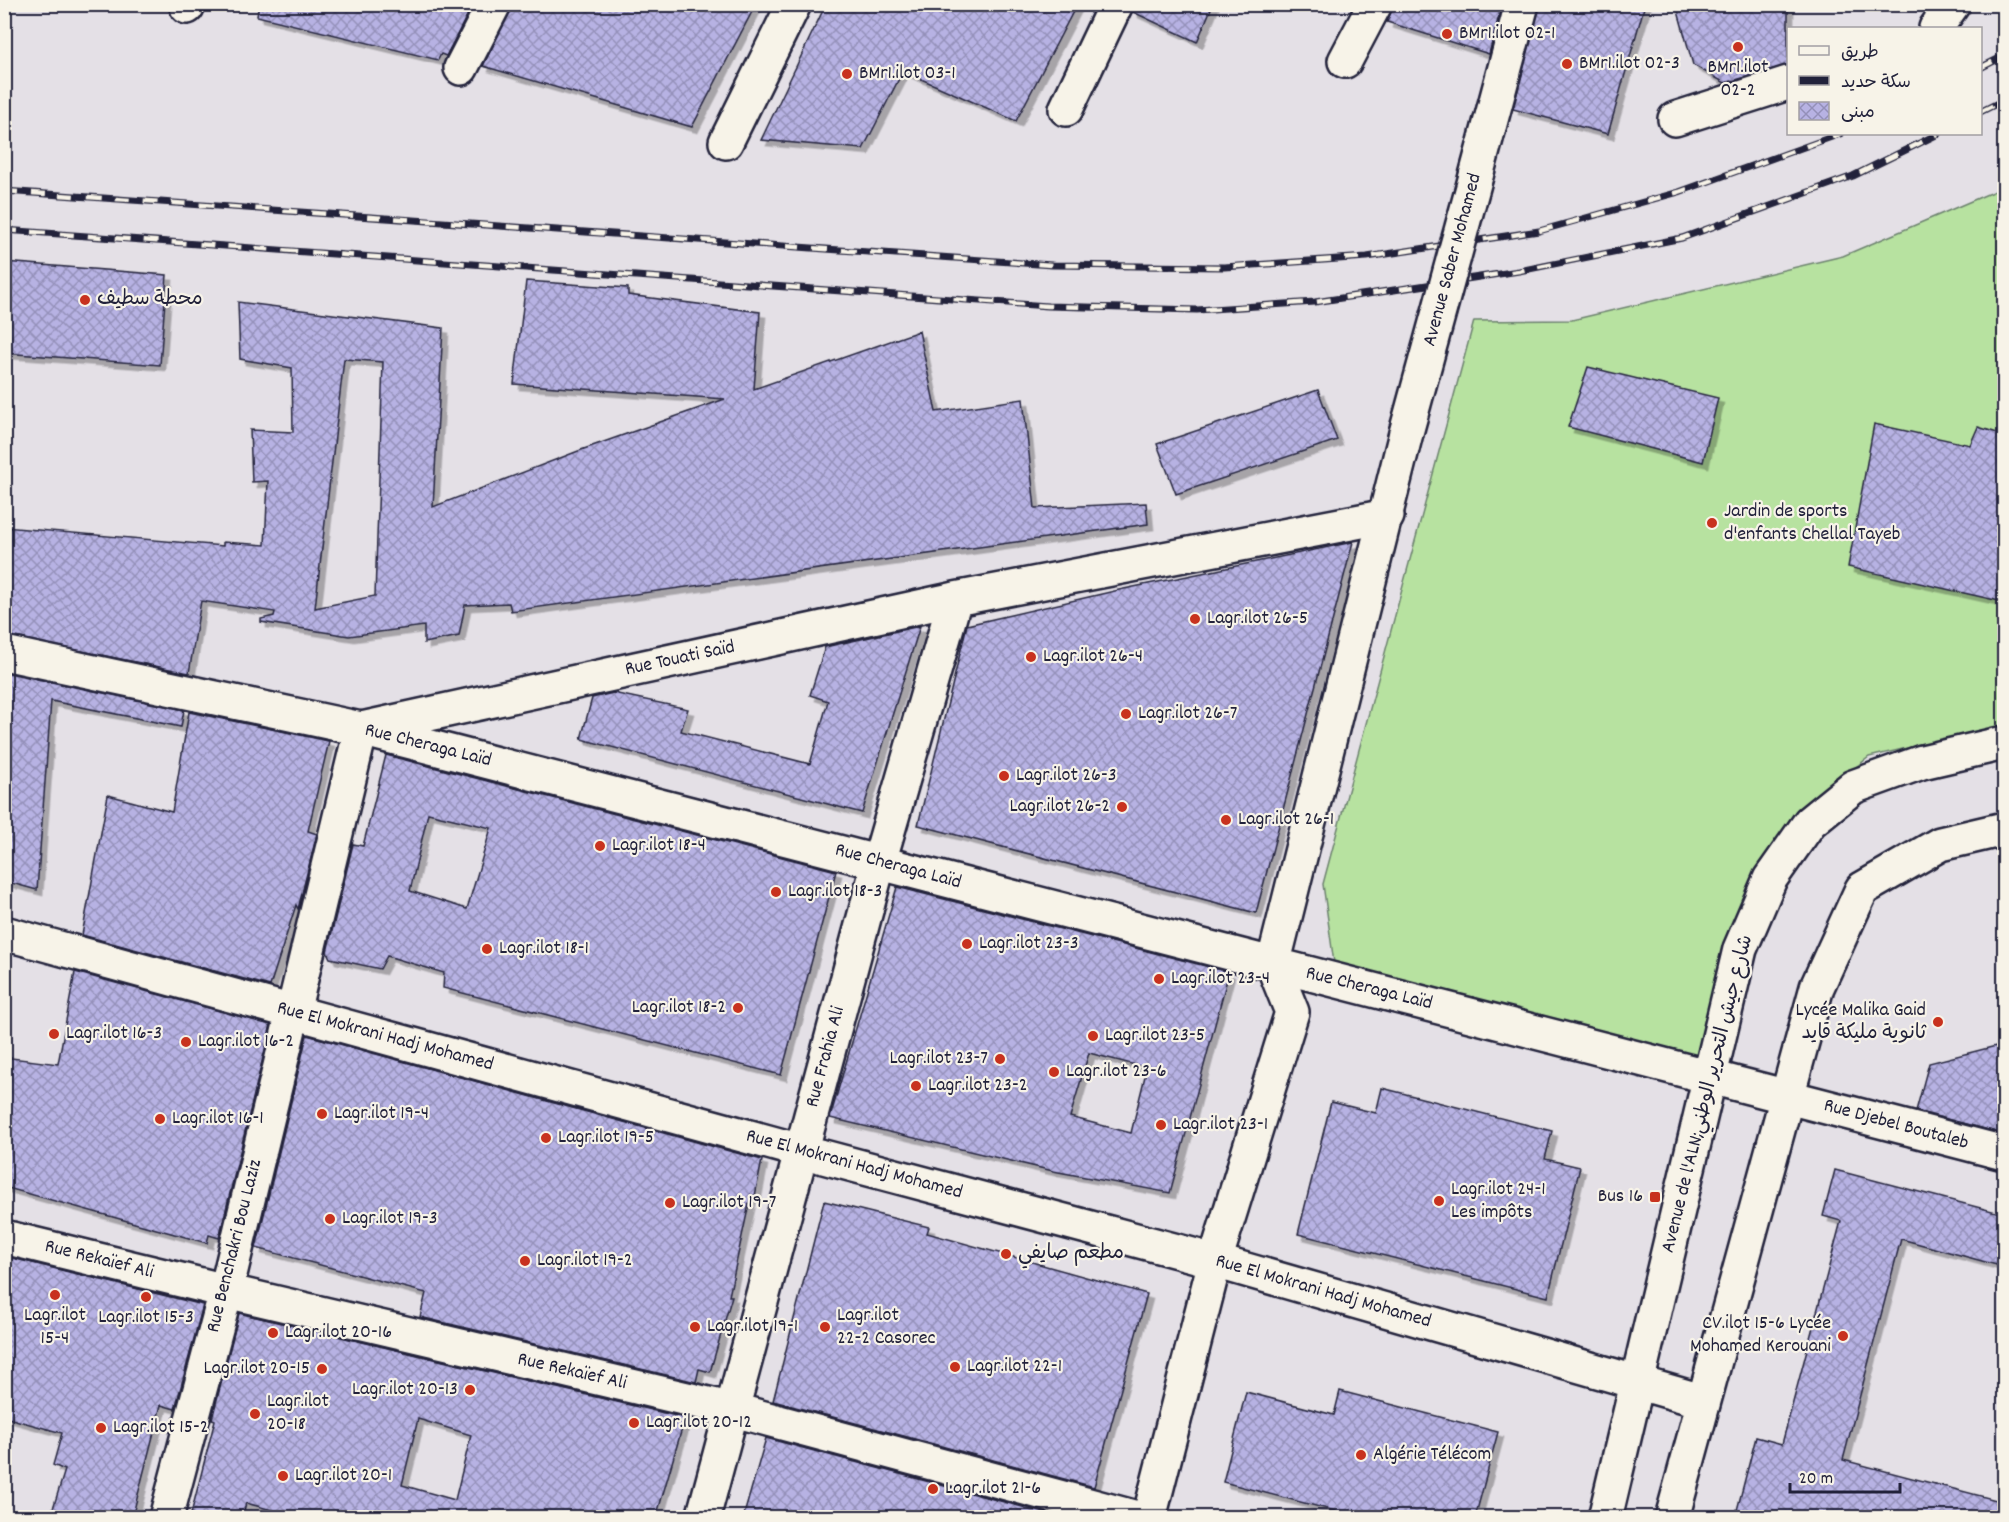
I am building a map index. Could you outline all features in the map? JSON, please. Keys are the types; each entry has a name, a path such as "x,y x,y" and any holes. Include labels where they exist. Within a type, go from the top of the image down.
{"street":[{"path":"461,68 494,4"},
{"path":"726,142 794,4"},
{"path":"1066,110 1116,4"},
{"path":"1345,61 1375,4"},
{"name":"Avenue Saber Mohamed","path":"1273,965 1406,433 1522,4"},
{"path":"1937,27 1953,4"},
{"path":"1675,119 1787,83"},
{"name":"Rue Touati Saïd","path":"361,729 955,599 1387,516"},
{"name":"Rue Frahia Ali","path":"703,1518 734,1410 879,862 955,599"},
{"name":"Rue Cheraga Laïd","path":"4,653 361,729 1788,1097"},
{"name":"Rue Benchakri Bou Laziz","path":"166,1518 226,1291 291,1011 361,729"},
{"name":"Avenue de l'ALN;شارع جيش التحرير الوطني","path":"1605,1518 1740,949 1770,879 1810,822 1853,787 1922,762 2004,743"},
{"path":"1672,1518 1702,1401 1817,987 1862,889 1940,844 2004,829"},
{"name":"Rue El Mokrani Hadj Mohamed","path":"4,933 801,1151 1215,1261 1702,1401"},
{"path":"1149,1518 1215,1261 1292,1012 1273,965"},
{"name":"Rue Djebel Boutaleb","path":"1788,1097 2004,1153"},
{"name":"Rue Rekaïef Ali","path":"4,1237 734,1410 1137,1518"}],"green space":[{"name":"Jardin de sports d'enfants Chellal Tayeb","path":"2004,187 2004,725 1869,757 1804,807 1759,865 1733,931 1698,1057 1334,963 1323,884 1474,321 1572,320 1843,256"}],"building":[{"path":"259,4 473,4 446,56 441,54 438,60 257,16"},
{"path":"513,4 756,4 692,127 483,66"},
{"path":"826,4 1077,4 1016,121 903,71 863,149 761,140"},
{"path":"1134,4 1213,4 1197,42 1133,12"},
{"name":"BMr1.ilot 02-1","path":"1394,4 1502,4 1489,54 1387,22"},
{"name":"BMr1.ilot 02-3","path":"1540,4 1645,4 1608,134 1513,109"},
{"name":"BMr1.ilot 02-2","path":"1676,4 1788,4 1787,65 1725,83 1693,65"},
{"name":"محطة سطيف","path":"4,262 167,275 160,365 4,353"},
{"path":"526,281 628,288 628,295 760,312 754,389 919,331 936,412 1023,399 1035,508 1146,503 1148,524 511,611 509,603 465,605 459,636 424,643 424,626 349,636 261,622 261,619 274,616 275,612 201,601 189,673 4,635 4,527 223,546 223,542 265,545 268,481 252,482 250,430 293,432 292,368 240,359 238,302 443,328 433,507 581,450 725,399 514,384","holes":["344,359 383,362 375,596 315,608"]},
{"path":"1588,367 1718,398 1703,462 1568,427"},
{"path":"1318,390 1337,440 1176,494 1157,444"},
{"path":"1874,424 1970,445 1978,427 2004,435 2004,602 1848,567"},
{"path":"1353,542 1256,913 918,825 967,625 1119,590"},
{"path":"920,626 862,813 581,739 592,698 613,693 688,709 681,731 810,764 828,701 810,695 825,647"},
{"path":"4,672 184,710 181,727 51,701 37,890 4,881"},
{"path":"189,712 329,741 308,831 317,834 298,909 296,905 270,986 82,935 108,795 172,812"},
{"path":"386,755 836,871 781,1075 443,988 444,973 387,956 380,969 330,958 327,952 353,844 363,846","holes":["428,813 491,828 467,909 410,891"]},
{"path":"897,887 1229,972 1170,1193 1053,1171 830,1118","holes":["1089,1053 1147,1068 1131,1133 1070,1117"]},
{"name":"Lagr.ilot 16-1","path":"75,972 271,1025 219,1238 209,1235 207,1243 4,1187 4,1057 58,1064"},
{"path":"307,1035 762,1160 755,1196 751,1195 729,1296 732,1296 710,1372 699,1369 696,1382 420,1317 426,1293 256,1248"},
{"path":"2004,1044 2004,1134 1916,1111 1929,1063"},
{"name":"Lagr.ilot 24-1 Les impôts","path":"1382,1088 1552,1131 1545,1159 1580,1167 1548,1297 1298,1234 1331,1102 1376,1113"},
{"name":"CV.ilot 15-6 Lycée Mohamed Kerouani","path":"1835,1170 2004,1214 2004,1267 1901,1239 1843,1460 2004,1502 2004,1518 1735,1518 1756,1437 1782,1444 1841,1221 1823,1216"},
{"path":"824,1201 929,1227 927,1233 1147,1294 1094,1487 773,1401"},
{"path":"4,1256 203,1305 175,1409 161,1405 132,1518 50,1518 65,1470 53,1465 62,1433 4,1417"},
{"path":"239,1313 685,1418 656,1518 301,1518 246,1503 242,1518 190,1518 215,1420 212,1419","holes":["418,1419 471,1435 455,1500 402,1485"]},
{"name":"Algérie Télécom","path":"1340,1391 1498,1432 1475,1518 1338,1518 1339,1512 1223,1482 1246,1392 1334,1415"},
{"path":"766,1438 1063,1518 743,1518"}],"railway":[{"path":"1982,67 2004,56"},
{"path":"1982,111 2004,100"},
{"path":"4,191 1052,265 1224,267 1367,257 1539,231 1679,192 1837,135"},
{"path":"4,230 1048,306 1197,310 1315,302 1519,271 1682,238 1853,176 1936,135"}],"place":[{"name":"BMr1.ilot 02-1","path":"1447,34"},
{"name":"BMr1.ilot 02-2","path":"1738,47"},
{"name":"BMr1.ilot 02-3","path":"1567,64"},
{"name":"BMr1.ilot 03-1","path":"847,74"},
{"name":"محطة سطيف","path":"85,300"},
{"name":"Jardin de sports d'enfants Chellal Tayeb","path":"1712,523"},
{"name":"Lagr.ilot 26-5","path":"1195,619"},
{"name":"Lagr.ilot 26-4","path":"1031,657"},
{"name":"Lagr.ilot 26-7","path":"1126,714"},
{"name":"Lagr.ilot 26-3","path":"1004,776"},
{"name":"Lagr.ilot 26-2","path":"1122,807"},
{"name":"Lagr.ilot 26-1","path":"1226,820"},
{"name":"Lagr.ilot 18-4","path":"600,846"},
{"name":"Lagr.ilot 18-3","path":"776,892"},
{"name":"Lagr.ilot 23-3","path":"967,944"},
{"name":"Lagr.ilot 18-1","path":"487,949"},
{"name":"Lagr.ilot 23-4","path":"1159,979"},
{"name":"Lagr.ilot 18-2","path":"738,1008"},
{"name":"Lycée Malika Gaid ثانوية مليكة قايد","path":"1938,1022"},
{"name":"Lagr.ilot 16-3","path":"54,1034"},
{"name":"Lagr.ilot 23-5","path":"1093,1036"},
{"name":"Lagr.ilot 16-2","path":"186,1042"},
{"name":"Lagr.ilot 23-7","path":"1000,1059"},
{"name":"Lagr.ilot 23-6","path":"1054,1072"},
{"name":"Lagr.ilot 23-2","path":"916,1086"},
{"name":"Lagr.ilot 19-4","path":"322,1114"},
{"name":"Lagr.ilot 16-1","path":"160,1119"},
{"name":"Lagr.ilot 23-1","path":"1161,1125"},
{"name":"Lagr.ilot 19-5","path":"546,1138"},
{"name":"Bus 16","path":"1655,1197"},
{"name":"Lagr.ilot 24-1 Les impôts","path":"1439,1201"},
{"name":"Lagr.ilot 19-7","path":"670,1203"},
{"name":"Lagr.ilot 19-3","path":"330,1219"},
{"name":"مطعم صايفي","path":"1006,1254"},
{"name":"Lagr.ilot 19-2","path":"525,1261"},
{"name":"Lagr.ilot 15-4","path":"55,1295"},
{"name":"Lagr.ilot 15-3","path":"146,1297"},
{"name":"Lagr.ilot 19-1","path":"695,1327"},
{"name":"Lagr.ilot 22-2 Casorec","path":"825,1327"},
{"name":"Lagr.ilot 20-16","path":"273,1333"},
{"name":"CV.ilot 15-6 Lycée Mohamed Kerouani","path":"1843,1336"},
{"name":"Lagr.ilot 22-1","path":"955,1367"},
{"name":"Lagr.ilot 20-15","path":"322,1369"},
{"name":"Lagr.ilot 20-13","path":"470,1390"},
{"name":"Lagr.ilot 20-18","path":"255,1414"},
{"name":"Lagr.ilot 20-12","path":"634,1423"},
{"name":"Lagr.ilot 15-2","path":"101,1428"},
{"name":"Algérie Télécom","path":"1361,1455"},
{"name":"Lagr.ilot 20-1","path":"283,1476"},
{"name":"Lagr.ilot 21-6","path":"933,1489"}]}
